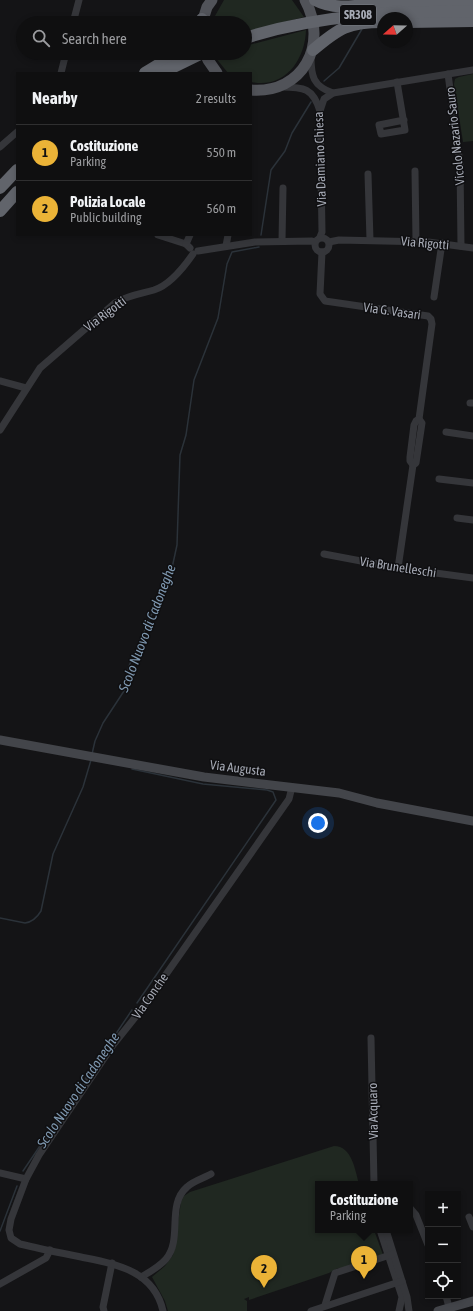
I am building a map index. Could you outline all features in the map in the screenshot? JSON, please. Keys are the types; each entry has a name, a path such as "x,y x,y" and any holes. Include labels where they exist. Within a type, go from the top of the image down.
{"highway":[{"path":"315,0 332,6 345,7 384,3 473,3"},
{"name":"SR308","path":"252,36 306,22 359,14 473,11"},
{"path":"413,22 473,21"},
{"path":"312,53 334,32 343,28 368,22 377,22"},
{"path":"147,72 166,60"},
{"path":"163,72 189,60"},
{"path":"0,188 16,171"},
{"path":"0,200 16,182"},
{"path":"0,211 16,193"}],"main road":[{"path":"205,16 212,0"},
{"path":"252,90 263,90 277,87 296,76 312,53 315,37 315,24 305,0"},
{"path":"208,60 216,72"}],"street":[{"path":"75,16 79,0"},
{"path":"312,53 312,75 316,83 325,90 333,93"},
{"path":"61,72 64,60"},
{"path":"320,112 324,99 333,93 473,70"},
{"name":"Vicolo Nazario Sauro","path":"448,74 460,159 461,246"},
{"path":"397,82 404,120"},
{"name":"Via Damiano Chiesa","path":"277,87 294,87 305,89 312,93 316,99 320,112 322,232 318,240"},
{"path":"0,147 16,133"},
{"path":"415,171 416,241"},
{"path":"368,174 370,240"},
{"path":"282,241 283,188"},
{"path":"160,236 192,249 282,241 327,239 329,242 327,250 322,252 316,249 318,240"},
{"name":"Via Rigotti","path":"0,430 40,368 115,303 129,295 155,290 175,275 192,249 190,236"},
{"path":"226,246 228,236"},
{"name":"Via Rigotti","path":"329,242 340,240 416,241 473,248"},
{"path":"434,297 442,243"},
{"name":"Via G. Vasari","path":"322,252 320,294 325,301 428,316 431,319 432,324 419,419 422,423 418,458 416,463 413,465 398,568"},
{"path":"0,381 26,388"},
{"path":"446,432 473,436"},
{"path":"439,479 473,483"},
{"path":"457,518 473,520"},
{"name":"Via Brunelleschi","path":"324,554 398,568 473,578"},
{"name":"Via Augusta","path":"0,740 204,777 339,793 377,803 473,821"},
{"name":"Via Conche","path":"163,1311 152,1287 141,1277 127,1268 112,1263 20,1244 13,1240 10,1234 11,1219 26,1179 39,1155 113,1045 141,1010 285,804 292,788"},
{"name":"Via Acquaro","path":"371,1038 374,1181"},
{"path":"0,1173 26,1179"},
{"path":"141,1277 166,1259 172,1247 177,1204 181,1193 187,1186 211,1174"},
{"path":"413,1211 416,1214 425,1237"},
{"path":"469,1217 473,1227"},
{"path":"381,1233 391,1255"},
{"path":"387,1233 402,1297 399,1311"},
{"path":"0,1284 46,1258 50,1250"},
{"path":"326,1305 335,1273 391,1255"},
{"path":"104,1311 103,1307 112,1263"},
{"path":"311,1311 399,1281"},
{"path":"399,1281 407,1297 409,1311"},
{"path":"447,1299 449,1307"},
{"path":"438,1311 473,1301"}],"shaded area":[{"path":"224,0 292,0 304,17 252,30 252,16 215,16"},
{"path":"306,30 302,52 297,61 291,70 283,77 274,81 263,83 252,82 252,72 227,72 217,60 252,60 252,44"},
{"path":"473,74 473,141 463,142 454,84 455,79"},
{"path":"334,1146 340,1147 349,1154 358,1181 315,1181 315,1233 375,1233 383,1255 341,1269 338,1268 329,1273 249,1300 249,1297 244,1299 247,1301 247,1311 168,1311 165,1301 152,1277 165,1266 173,1255 181,1202 184,1196 190,1192"}],"waterway":[{"name":"Scolo Nuovo di Cadoneghe","path":"324,81 339,68 362,29"},
{"name":"Scolo Nuovo di Cadoneghe","path":"261,235 271,170 285,151 292,133 311,102"},
{"name":"Scolo Nuovo di Cadoneghe","path":"92,754 95,741 103,723 124,691 129,666 172,568 177,545 180,455 186,435 194,380 218,318 227,264 232,252 259,247"},
{"path":"0,918 25,923 30,921 41,911 53,854 83,787 91,760"},
{"name":"Scolo Nuovo di Cadoneghe","path":"132,769 203,784 267,790 273,792 276,800 137,1003"},
{"name":"Scolo Nuovo di Cadoneghe","path":"23,1171 132,1010"},
{"name":"Scolo Nuovo di Cadoneghe","path":"0,1231 17,1186"}],"place":[{"name":"Costituzione","path":"364,1279"},
{"name":"Polizia Locale","path":"264,1288"}]}
